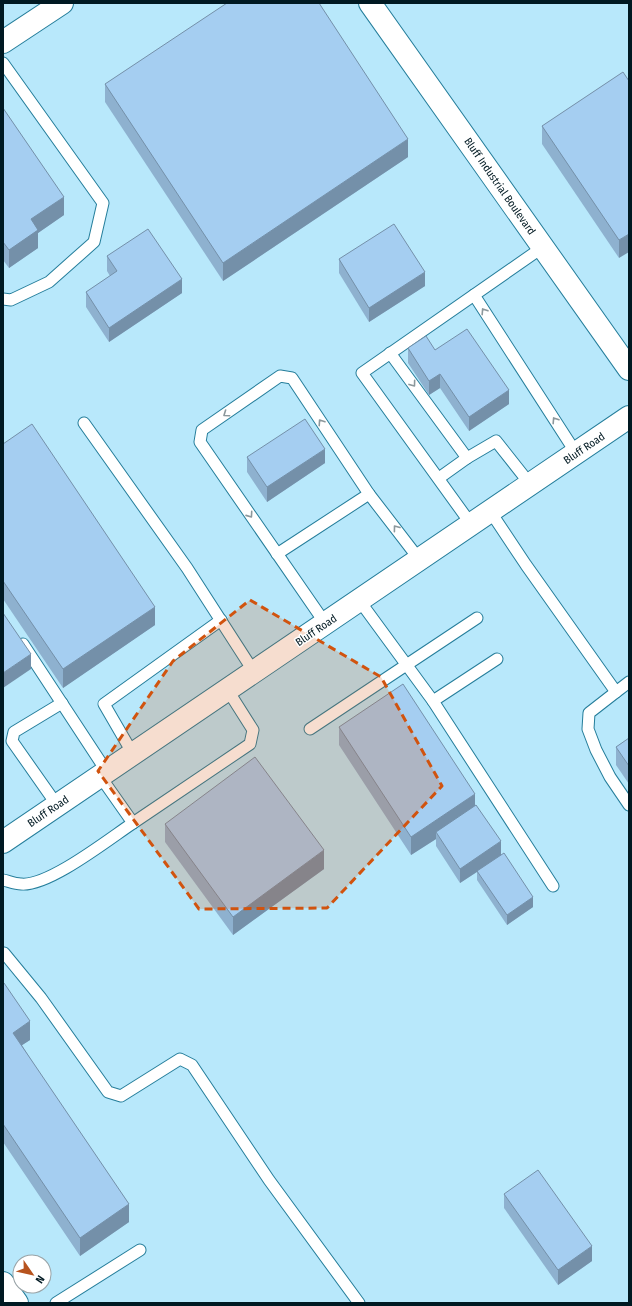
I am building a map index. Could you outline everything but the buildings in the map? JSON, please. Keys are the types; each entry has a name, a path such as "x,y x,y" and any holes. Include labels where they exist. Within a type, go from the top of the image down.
{"main road":[{"path":"3,42 62,3"},
{"name":"Bluff Industrial Boulevard","path":"370,3 629,369"},
{"name":"Bluff Road","path":"3,842 629,417"},
{"path":"3,1283 17,1303"}],"lane":[{"path":"3,63 103,203 94,242 50,282 11,300 3,299"},
{"path":"471,524 362,373 543,248"},
{"path":"474,296 576,453"},
{"path":"390,353 467,458"},
{"path":"325,623 200,442 202,430 280,376 292,378 369,494 419,559"},
{"path":"84,424 187,568 254,672"},
{"path":"439,478 467,458 496,441 530,484"},
{"path":"277,554 369,494"},
{"path":"490,511 526,565 616,692"},
{"path":"359,600 433,701 553,886"},
{"path":"310,729 476,618"},
{"path":"134,754 104,704 221,620"},
{"path":"16,633 62,703 132,823"},
{"path":"433,701 497,659"},
{"path":"629,682 589,713 588,729 596,750 610,778 629,805"},
{"path":"3,880 22,885 44,880 69,866 250,744 252,730 228,689"},
{"path":"57,805 12,741 14,732 62,703"},
{"path":"3,952 41,998 108,1092 120,1096 180,1059 192,1065 269,1180 359,1303"},
{"path":"56,1303 140,1250"}],"highlighted area":[{"path":"250,600 381,677 442,786 327,908 199,909 98,771 173,661"}]}
